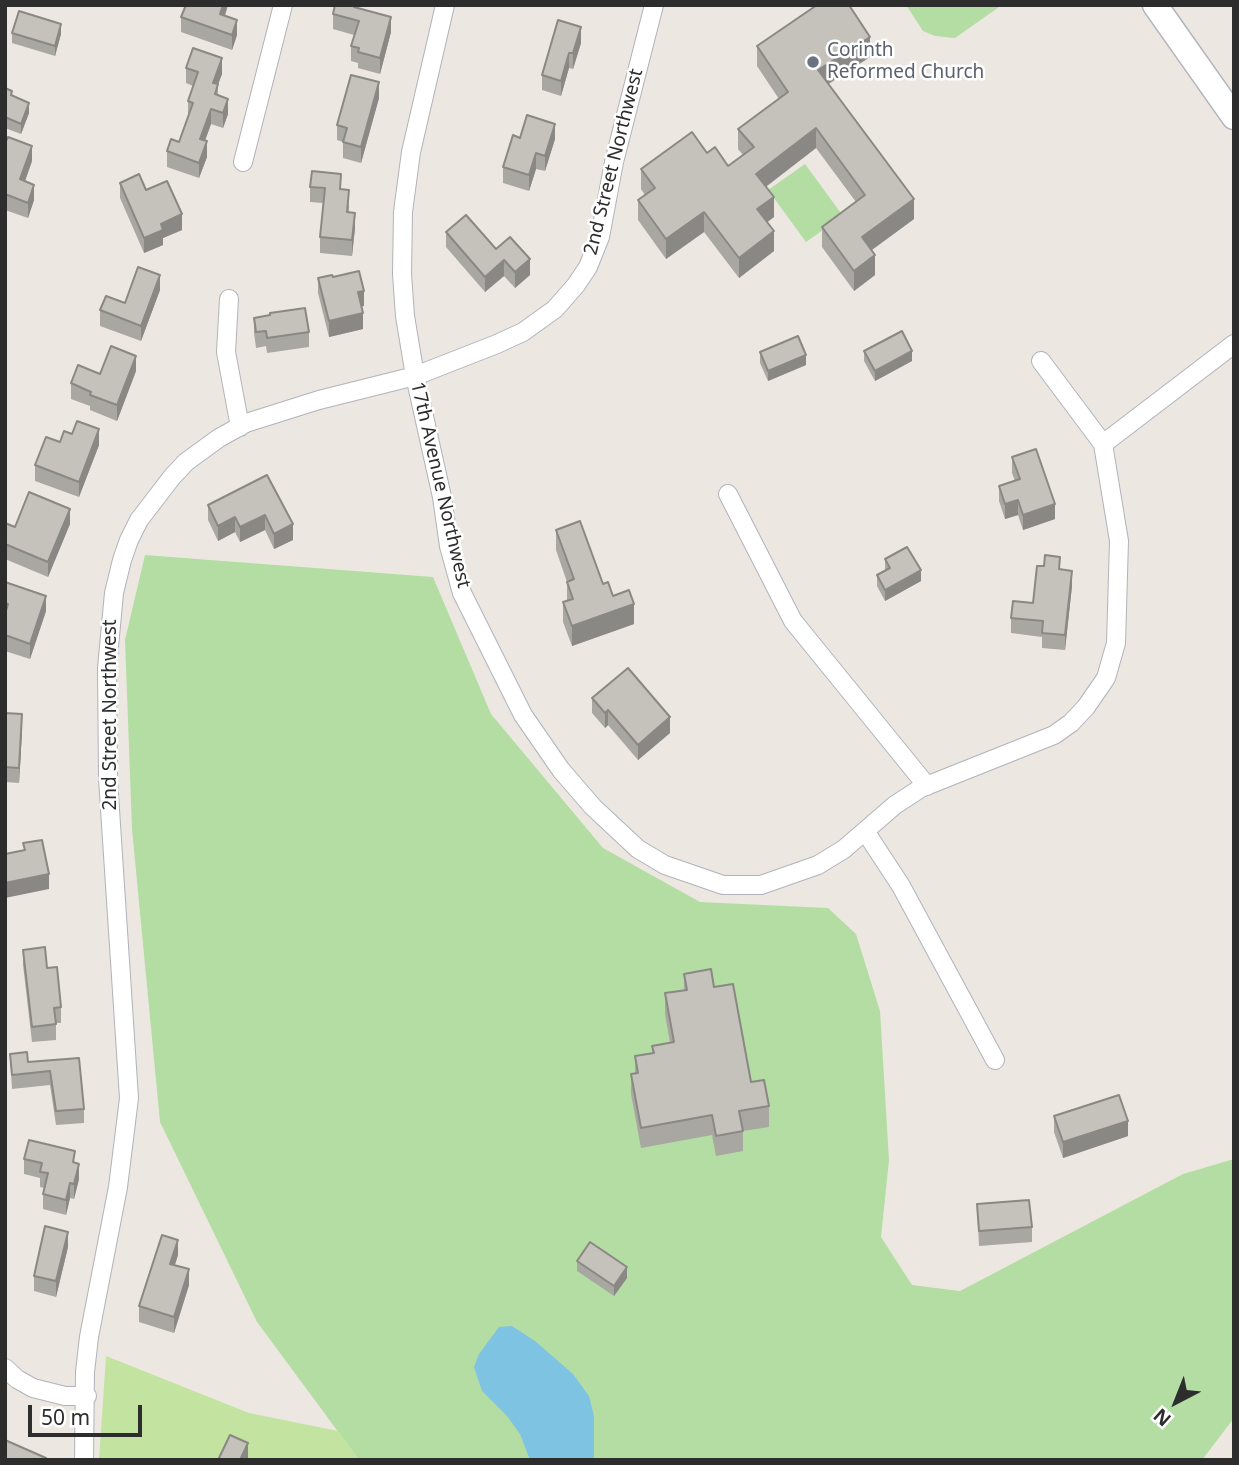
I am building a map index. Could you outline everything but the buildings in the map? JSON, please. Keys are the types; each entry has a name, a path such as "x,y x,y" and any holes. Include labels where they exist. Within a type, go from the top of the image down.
{"main road":[{"path":"1155,5 1233,114"}],"street":[{"path":"243,162 283,5"},
{"name":"17th Avenue Northwest","path":"444,5 411,152 403,212 402,274 405,316 415,376 442,498 449,546 462,593 523,715 561,770 593,807 638,849 665,865 723,885 761,885 806,870 844,849 895,805 927,786 1054,735 1071,723 1106,678 1116,643 1119,541 1103,444"},
{"name":"2nd Street Northwest","path":"84,1460 87,1396 85,1372 89,1337 118,1187 129,1098 108,779 107,668 114,593 129,540 158,493 186,462 202,449 240,427 319,400 415,376 523,332 555,309 588,267 600,237 614,162 654,5"},
{"path":"229,299 226,352 240,427"},
{"path":"1041,361 1103,444 1234,344"},
{"path":"728,494 793,621 927,786"},
{"path":"865,831 901,886 995,1060"},
{"path":"5,1368 17,1379 40,1390 65,1396 87,1396"}],"green space":[{"path":"906,5 1002,5 955,38 935,36 923,31"},
{"path":"805,164 843,216 806,242 768,190"},
{"path":"145,555 433,577 491,714 603,848 700,902 828,908 856,934 880,1011 889,1160 881,1237 912,1285 960,1291 1183,1174 1234,1159 1234,1418 1202,1460 359,1460 257,1322 160,1122 132,829 125,640"},
{"path":"106,1356 249,1413 338,1431 359,1460 99,1460"}],"water":[{"path":"512,1326 535,1341 573,1374 589,1396 594,1416 594,1460 530,1460 520,1434 507,1416 482,1391 474,1367 479,1354 499,1327"}],"place":[{"name":"Corinth Reformed Church","path":"813,62"}]}
